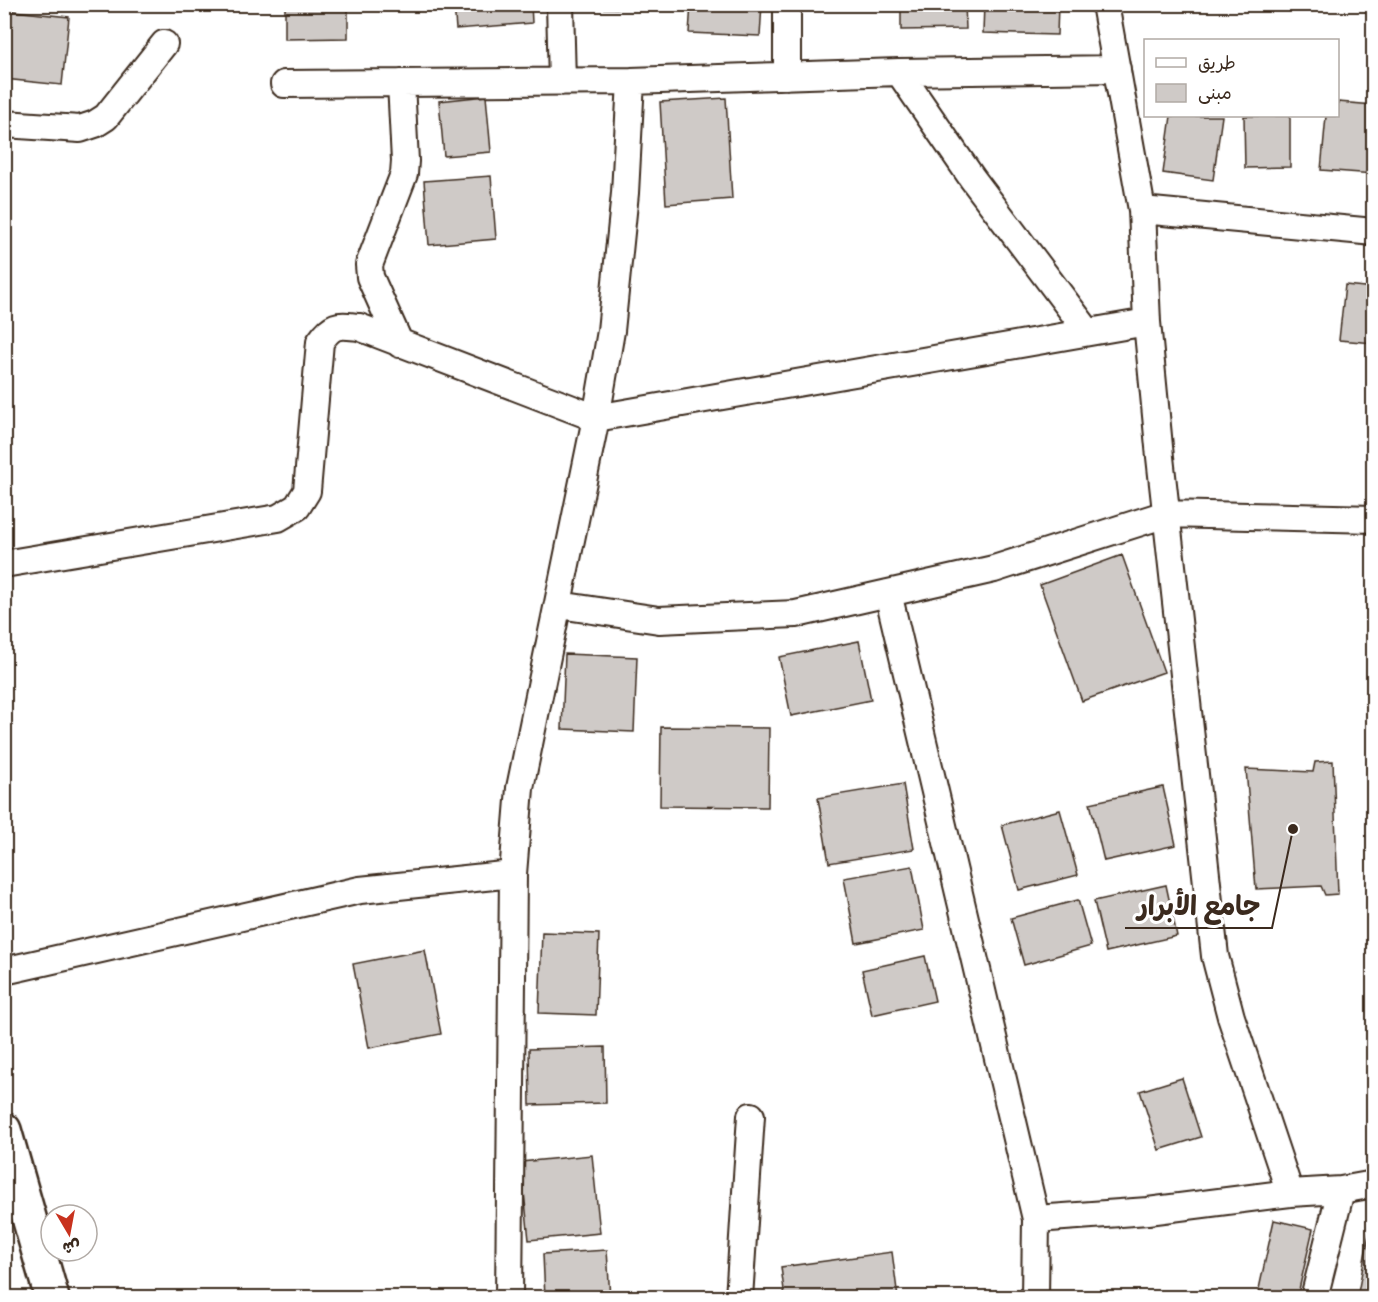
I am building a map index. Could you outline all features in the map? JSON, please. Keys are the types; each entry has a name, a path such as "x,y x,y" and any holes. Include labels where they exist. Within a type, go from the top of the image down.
{"main road":[{"path":"4,1130 52,1298"}],"street":[{"path":"560,4 562,82"},
{"path":"787,4 787,76"},
{"path":"1106,4 1142,210 1147,322 1215,956 1231,1017 1290,1193"},
{"path":"4,124 80,129 95,124 106,117 164,44"},
{"path":"284,84 631,81 899,72 1117,69"},
{"path":"899,72 972,178 1088,332"},
{"path":"509,1298 513,874 520,788 559,605 611,331 626,193 631,81"},
{"path":"400,344 370,278 369,265 404,174 401,83"},
{"path":"1142,210 1374,232"},
{"path":"4,564 278,518 297,507 307,491 320,342 328,330 341,325 359,327 596,418 1147,322"},
{"path":"559,605 659,620 796,614 994,569 1166,514 1374,519"},
{"path":"888,593 1036,1219 1035,1298"},
{"path":"4,971 360,890 513,874"},
{"path":"739,1298 752,1116"},
{"path":"1036,1219 1148,1211 1290,1193 1341,1190 1374,1184"},
{"path":"1314,1298 1341,1190"}],"building":[{"path":"285,4 348,4 348,38 285,39"},
{"path":"454,4 531,4 532,23 456,29"},
{"path":"594,4 668,4 668,9 594,8"},
{"path":"691,4 762,4 760,36 689,33"},
{"path":"901,4 965,4 966,29 901,30"},
{"path":"984,4 1058,4 1057,35 983,33"},
{"path":"4,10 69,17 62,85 4,79"},
{"path":"486,96 491,152 444,156 439,101"},
{"path":"726,98 732,199 666,204 660,102"},
{"path":"1339,102 1374,105 1374,174 1321,170 1326,117 1339,117"},
{"path":"1171,117 1222,117 1213,180 1163,173"},
{"path":"1244,117 1290,117 1290,167 1245,168"},
{"path":"491,176 496,239 429,245 424,181"},
{"path":"1345,285 1374,288 1374,343 1339,340"},
{"path":"1122,555 1164,672 1082,701 1040,585"},
{"path":"859,641 871,700 791,716 779,657"},
{"path":"565,654 637,657 634,732 562,729"},
{"path":"661,727 769,728 768,807 660,806"},
{"path":"1333,761 1338,894 1325,895 1321,886 1256,889 1246,769 1313,772 1315,762"},
{"path":"903,784 914,849 829,863 818,798"},
{"path":"1163,787 1176,845 1104,861 1090,803"},
{"path":"1060,810 1078,875 1019,890 1002,825"},
{"path":"912,866 924,930 856,943 844,878"},
{"path":"1166,885 1177,936 1106,952 1094,901"},
{"path":"1078,900 1091,946 1024,965 1011,918"},
{"path":"542,932 599,934 596,1015 539,1013"},
{"path":"425,950 441,1034 369,1048 353,964"},
{"path":"925,956 935,1001 872,1015 862,970"},
{"path":"605,1047 606,1103 530,1105 529,1049"},
{"path":"1182,1078 1201,1137 1159,1150 1140,1091"},
{"path":"592,1155 600,1233 529,1240 521,1162"},
{"path":"1274,1220 1313,1229 1297,1298 1257,1298"},
{"path":"1370,1229 1374,1230 1374,1298 1357,1298"},
{"path":"607,1250 610,1298 545,1298 543,1254"},
{"path":"892,1252 898,1298 785,1298 781,1267"}],"place":[{"name":"جامع الأبرار","path":"1293,829"}]}
